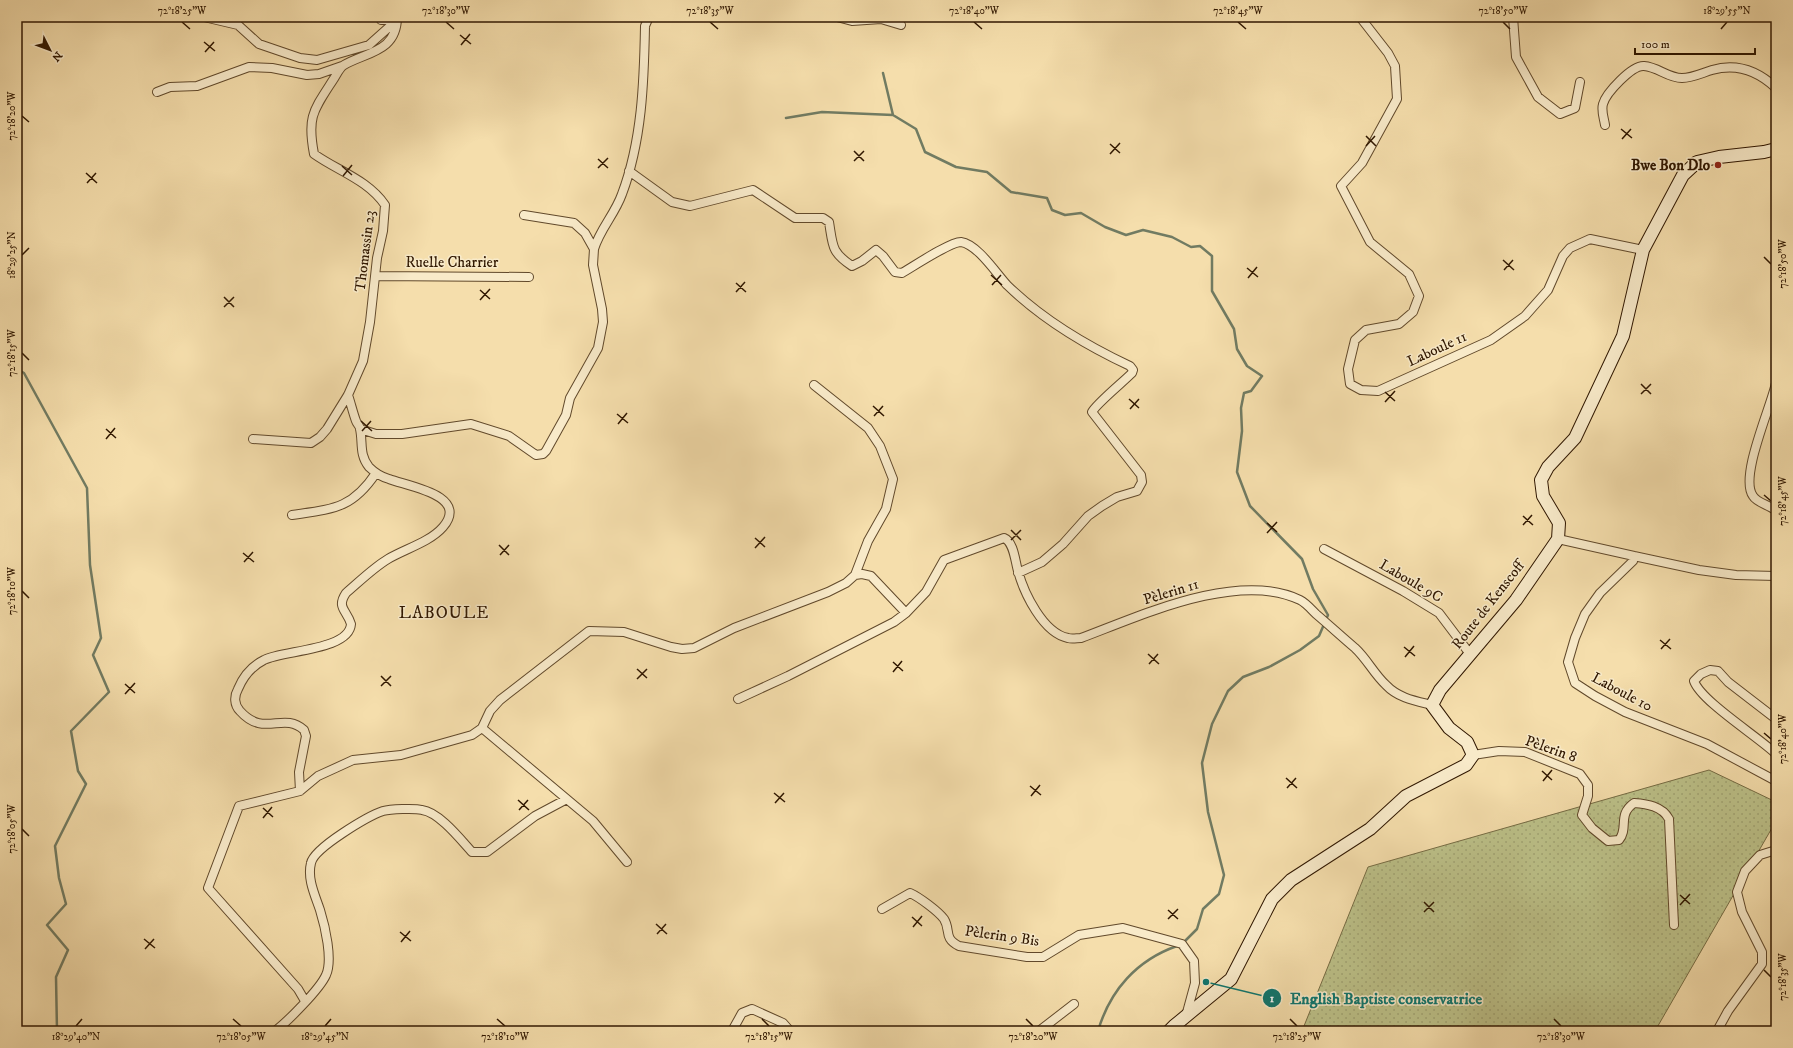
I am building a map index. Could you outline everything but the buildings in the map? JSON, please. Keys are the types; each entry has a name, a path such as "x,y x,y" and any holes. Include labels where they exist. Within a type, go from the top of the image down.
{"main road":[{"path":"1558,539 1560,523 1543,496 1541,480 1548,467 1575,438 1623,336 1643,250 1683,175 1697,162 1719,157 1764,152 1776,149"},
{"name":"Route de Kenscoff","path":"1432,705 1440,690 1516,600 1558,539"},
{"path":"1170,1031 1231,979 1272,899 1291,880 1370,829 1406,796 1466,765 1473,755 1467,742 1449,728 1432,705"}],"street":[{"path":"204,17 238,24 259,44 300,58 317,60 369,45 397,19"},
{"path":"360,429 376,434 402,434 472,424 509,436 533,454 540,456 550,445 566,415 570,398 593,358 601,336 602,309 593,265 594,249 620,199 637,143 644,86 645,26 649,17"},
{"path":"837,17 852,21 881,19 901,24"},
{"name":"Laboule 11","path":"1360,17 1388,53 1395,66 1397,99 1362,163 1340,186 1370,242 1409,274 1419,296 1413,312 1399,324 1366,330 1355,340 1348,369 1350,384 1361,390 1378,391 1490,340 1525,316 1548,290 1562,256 1570,248 1590,239 1643,250"},
{"path":"1513,17 1516,57 1538,97 1560,114 1575,108 1580,82"},
{"path":"381,20 397,19"},
{"path":"157,92 170,87 197,86 249,67 272,68 307,75 319,74 342,66 380,49 389,41 395,30 397,19"},
{"name":"Thomassin 23","path":"253,439 311,443 320,438 348,395 363,362 370,322 377,258 383,231 385,205 371,188 332,167 314,154 310,131 315,107 342,66"},
{"path":"1605,125 1602,109 1605,98 1626,74 1638,67 1644,66 1670,77 1678,78 1723,68 1752,70 1765,78 1776,88"},
{"path":"629,171 672,202 679,205 690,206 753,190 795,218 823,218 829,222 833,244 839,257 852,266 862,261 876,250 883,256 895,272 902,273 953,243 963,243 971,246 1022,300 1057,326 1101,353 1130,366 1133,370 1132,373 1114,391 1095,406 1092,412 1141,475 1142,482 1137,491 1117,497 1088,516 1063,544 1042,562 1018,573"},
{"path":"524,215 574,223 585,233 594,249"},
{"name":"Ruelle Charrier","path":"375,276 529,277"},
{"path":"1776,383 1749,468 1750,492 1754,498 1776,511"},
{"path":"305,1001 298,989 208,888 239,806 300,791 318,776 353,760 401,755 472,735 482,728 490,711 500,700 589,631 624,632 671,647 682,649 694,648 740,625 828,592 846,583 855,575 868,542 886,509 894,479 880,446 868,428 814,385"},
{"path":"300,791 299,772 306,736 304,730 294,723 287,722 266,725 249,720 237,707 235,698 236,691 248,673 257,664 265,659 286,653 321,647 331,643 347,633 350,624 341,607 341,600 346,593 387,559 434,535 443,527 448,518 449,510 440,498 424,489 389,479 376,473 368,466 361,448 360,429 348,395"},
{"path":"292,515 330,510 352,500 365,490 376,473"},
{"name":"Pèlerin 11","path":"906,613 926,592 944,560 1004,538 1010,542 1018,573 1030,602 1045,624 1068,638 1081,638 1167,606 1217,593 1258,590 1283,594 1301,600 1358,651 1385,685 1395,693 1406,698 1432,705"},
{"path":"1558,539 1699,570 1736,575 1776,576"},
{"name":"Laboule 9C","path":"1324,549 1403,591 1439,613 1470,654"},
{"name":"Laboule 10","path":"1634,556 1633,561 1600,593 1585,614 1575,638 1568,662 1575,683 1595,696 1625,712 1667,730 1707,744 1776,782"},
{"path":"738,699 879,630 906,613 871,576 855,575"},
{"path":"1776,719 1733,687 1718,671 1710,670 1701,674 1694,681 1697,689 1711,702 1776,754"},
{"path":"482,728 566,800 593,821 627,862"},
{"name":"Pèlerin 8","path":"1473,755 1499,750 1524,752 1580,774 1588,785 1588,796 1582,815 1592,828 1608,841 1619,840 1622,836 1624,813 1626,808 1634,803 1659,809 1666,813 1669,819 1674,925"},
{"path":"275,1031 286,1023 326,976 329,961 322,918 310,882 311,863 314,854 333,839 384,811 424,810 445,822 472,852 487,852 535,816 566,800"},
{"path":"1717,1031 1728,1011 1762,964 1762,952 1742,912 1738,892 1745,871 1760,855 1776,850"},
{"name":"Pèlerin 9 Bis","path":"882,909 910,893 944,920 949,938 959,946 1027,957 1043,957 1079,934 1122,928 1182,944 1194,962 1195,983 1186,1016"},
{"path":"1039,1031 1074,1004"},
{"path":"732,1031 742,1013 752,1009 783,1023 790,1031"}],"green space":[{"path":"1709,770 1776,802 1776,821 1655,1031 1302,1031 1368,867"}],"waterway":[{"path":"883,73 893,115 916,129 925,152 956,167 987,172 1011,192 1047,198 1052,210 1065,215 1081,213 1105,227 1126,235 1143,230 1172,237 1191,247 1200,246 1212,256 1212,291 1234,329 1237,349 1247,366 1262,376 1251,391 1244,393 1241,408 1242,431 1237,472 1250,506 1302,559 1313,589 1328,615 1319,636 1300,650 1269,667 1243,677 1228,691 1212,724 1202,763 1208,812 1224,875 1219,894 1203,909 1197,929 1183,943"},
{"path":"786,118 822,112 893,115"},
{"path":"17,369 24,373 87,488 90,565 101,638 93,655 109,692 71,731 78,771 86,784 55,846 59,878 66,904 47,925 68,950 56,977 57,1031"},
{"path":"1098,1031 1110,1002 1127,978 1149,959 1177,946"}],"place":[{"name":"Bwe Bon Dlo","path":"1718,165"},
{"name":"English Baptiste conservatrice","path":"1206,982"}],"district":[{"name":"LABOULE","path":"444,613"}]}
